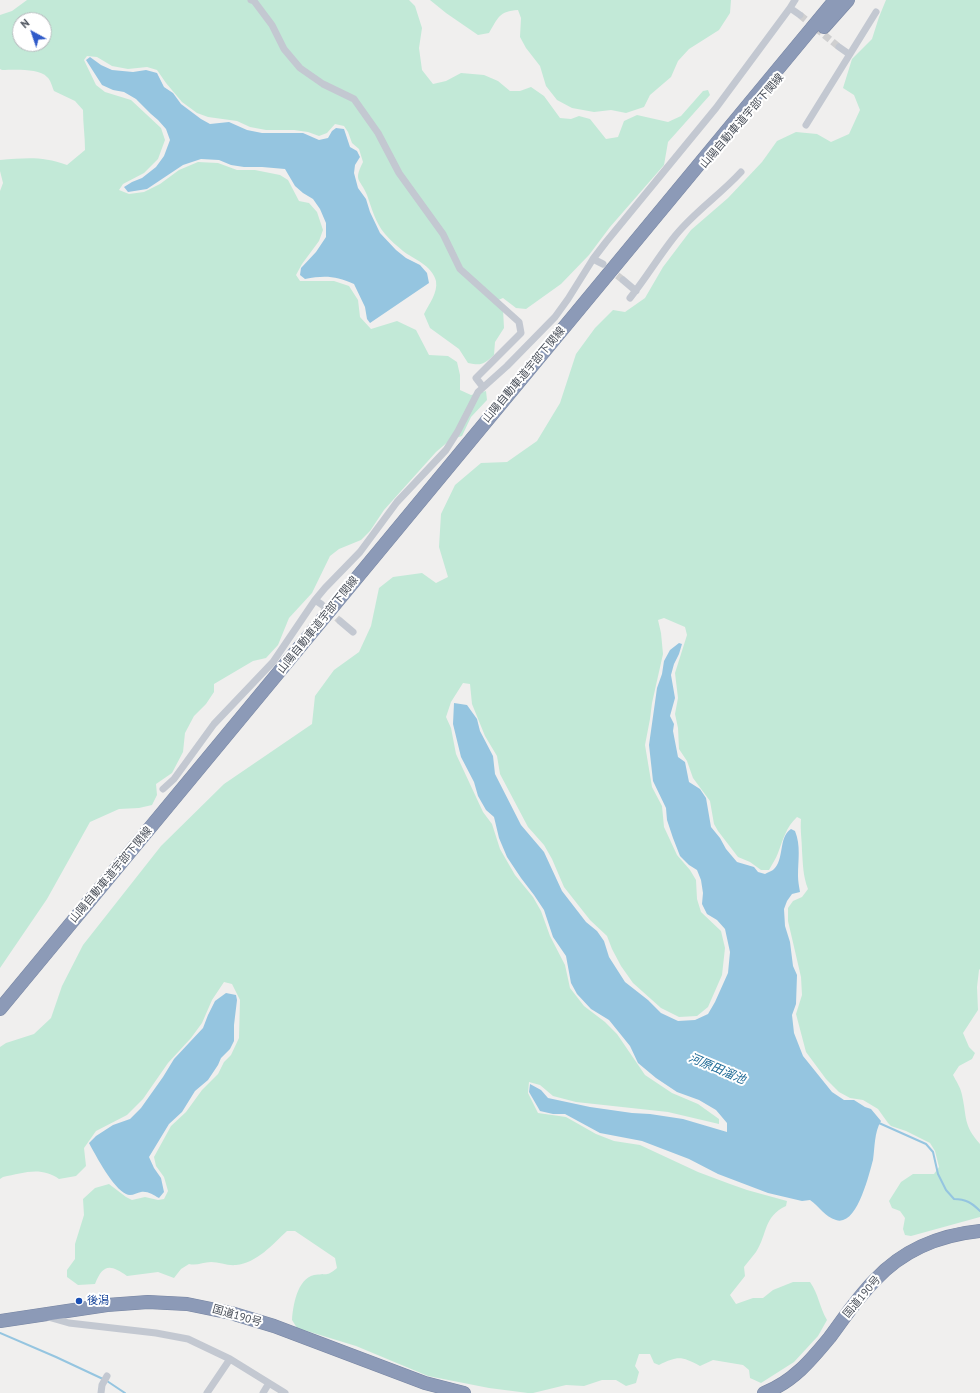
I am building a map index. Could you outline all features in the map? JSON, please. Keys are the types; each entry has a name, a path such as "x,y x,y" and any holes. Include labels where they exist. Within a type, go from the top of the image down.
{"highway":[{"name":"山陽自動車道宇部下関線","path":"0,1009 835,0"},
{"name":"山陽自動車道宇部下関線","path":"635,241 848,0"},
{"name":"国道190号","path":"770,1392 789,1380 805,1366 875,1279 898,1260 931,1242 955,1235 980,1231"},
{"name":"国道190号","path":"0,1321 129,1303 168,1303 208,1308 274,1326 425,1383 464,1393"}],"street":[{"path":"251,0 254,1 272,25 284,49 300,68 323,84 354,99 378,133 399,173 443,234 460,269 519,322 521,333 476,378 483,387"},
{"path":"163,790 174,778 214,724 273,662 318,602 325,588 360,552 397,502 446,450 458,432 478,392 507,366 555,317 606,242 716,108 795,0"},
{"path":"790,8 800,16"},
{"path":"806,124 876,12"},
{"path":"839,48 849,54"},
{"path":"630,298 675,236 690,219 730,184 741,172"},
{"path":"594,259 603,264"},
{"path":"623,280 636,291"},
{"path":"340,621 353,632"},
{"path":"42,1315 69,1323 156,1333 188,1339 230,1359 285,1393"},
{"path":"207,1393 230,1359"},
{"path":"101,1393 102,1385 107,1376"},
{"path":"263,1393 269,1382"}],"green space":[{"path":"27,0 409,0 415,6 422,28 419,48 422,70 433,84 446,81 461,73 484,75 498,81 510,91 520,91 531,87 544,96 560,118 571,119 579,116 590,119 606,139 618,137 624,121 637,115 668,122 681,116 703,91 708,90 710,95 668,142 664,165 610,227 589,255 561,284 526,309 516,308 503,298 496,301 503,309 504,328 495,342 494,355 485,362 477,364 468,363 459,349 430,328 424,314 436,290 434,275 422,263 403,251 394,243 379,225 358,177 358,173 363,162 359,149 352,143 344,126 335,124 327,133 319,136 308,132 294,130 266,130 250,127 237,121 208,117 197,113 182,102 157,70 147,67 128,69 112,66 97,57 87,56 84,60 96,85 105,92 131,100 161,128 165,140 158,159 144,173 123,184 119,190 129,194 144,192 160,184 179,170 198,162 218,163 237,170 255,170 280,175 288,180 299,201 309,203 317,212 323,230 319,241 296,275 300,281 334,281 349,286 358,300 360,317 371,329 397,321 416,330 429,355 448,356 457,362 460,375 460,390 471,395 486,391 487,400 471,417 462,436 450,440 436,452 384,510 370,531 361,540 339,549 330,556 312,593 289,618 278,645 266,658 253,661 214,684 214,692 206,704 194,716 185,733 183,752 172,773 156,784 157,795 152,805 139,808 119,809 90,822 47,899 0,968 0,191 3,183 0,171 0,160 26,158 42,159 67,165 85,150 83,110 75,101 54,91 50,80 43,74 32,71 0,69 0,15 12,11"},
{"path":"430,0 731,0 730,13 719,30 689,49 678,61 671,77 650,95 644,107 626,113 611,110 594,112 572,108 557,100 546,86 540,66 526,48 520,37 521,18 518,10 503,14 497,19 489,33 478,35"},
{"path":"886,0 980,0 980,969 977,987 978,1010 963,1033 969,1047 975,1053 972,1059 959,1066 953,1075 960,1087 966,1121 980,1144 980,1217 911,1236 905,1235 903,1229 905,1218 900,1211 892,1208 889,1201 901,1182 913,1174 934,1174 939,1167 935,1151 930,1143 906,1131 891,1126 878,1109 863,1100 850,1098 839,1092 826,1079 806,1052 796,1014 802,995 801,977 788,921 788,908 793,901 802,897 808,889 803,866 801,819 797,817 790,825 769,870 761,870 750,862 738,857 718,831 714,824 710,801 693,778 687,761 679,749 678,728 675,714 678,698 675,673 687,635 685,627 664,618 658,620 663,654 652,703 645,745 652,787 662,806 664,827 677,855 690,870 696,880 697,899 701,912 721,931 725,948 722,975 708,1007 697,1016 679,1017 661,1008 633,983 621,966 607,936 590,920 564,887 552,859 544,845 528,827 500,774 497,756 485,736 472,704 470,684 463,683 451,702 446,717 451,728 456,754 483,812 492,824 500,849 515,875 533,897 541,911 550,936 565,965 570,988 584,1006 605,1022 617,1034 645,1075 672,1093 698,1104 719,1119 719,1124 668,1112 576,1102 553,1096 540,1085 529,1082 528,1093 538,1113 566,1117 596,1134 614,1141 640,1145 698,1172 747,1190 787,1201 786,1206 773,1215 760,1245 744,1267 745,1276 730,1295 736,1304 753,1298 763,1298 773,1290 793,1282 810,1282 827,1320 818,1336 794,1362 761,1383 750,1378 749,1370 743,1365 713,1360 700,1366 680,1358 659,1365 654,1363 650,1354 639,1354 635,1366 639,1372 636,1383 626,1386 616,1380 602,1380 584,1386 566,1385 528,1393 489,1388 428,1376 356,1346 297,1328 292,1320 295,1301 300,1287 308,1278 314,1275 328,1274 337,1268 335,1258 295,1231 287,1231 258,1257 251,1261 236,1265 211,1262 195,1265 189,1264 181,1269 174,1278 158,1272 127,1276 116,1269 108,1268 101,1273 95,1284 78,1285 67,1277 67,1270 75,1259 75,1244 84,1215 83,1199 95,1188 109,1184 132,1200 145,1197 158,1200 164,1199 168,1191 164,1177 156,1166 154,1157 171,1126 186,1112 202,1090 218,1074 224,1062 231,1055 239,1038 240,1000 232,984 224,982 212,1000 202,1023 191,1038 168,1063 143,1099 127,1115 96,1131 84,1148 86,1166 76,1176 59,1179 45,1173 25,1172 0,1179 0,1047 6,1043 34,1034 51,1018 62,986 83,945 161,846 224,784 312,724 315,696 334,670 359,652 371,626 379,588 393,577 422,573 436,583 448,577 439,547 441,514 455,485 481,463 507,462 537,441 560,403 576,354 595,328 613,310 625,312 645,298 663,267 691,230 728,198 762,162 777,141 796,132 817,134 831,142 849,134 860,110 854,95 843,88 852,59 872,39"}],"water":[{"path":"90,57 101,65 112,70 133,72 146,70 157,73 164,87 173,93 181,104 210,124 229,122 247,130 262,133 303,133 319,140 328,138 332,131 336,128 344,129 350,147 357,151 360,157 355,165 354,173 358,188 366,199 370,212 380,233 406,258 420,265 427,273 429,283 370,323 367,319 365,307 354,284 342,279 330,277 305,279 300,275 301,268 316,252 326,237 326,223 320,209 313,199 295,186 285,169 244,167 231,165 219,160 201,159 183,165 147,189 128,192 124,187 142,178 156,167 164,156 170,140 166,129 136,99 124,92 113,90 102,85 86,60"},
{"name":"河原田溜池","path":"679,643 682,644 671,675 675,698 670,716 674,724 673,731 678,757 685,762 689,782 700,789 706,798 711,827 737,862 754,867 758,872 765,874 777,866 784,837 787,833 791,829 795,831 797,837 799,853 798,878 800,892 792,894 784,909 785,926 790,942 793,966 797,975 796,1004 792,1015 794,1033 803,1056 832,1092 844,1100 854,1100 871,1109 881,1121 877,1130 873,1160 861,1198 850,1216 843,1220 832,1219 810,1200 802,1201 768,1193 718,1174 689,1159 642,1141 600,1133 565,1114 553,1114 540,1111 529,1092 530,1084 541,1090 548,1098 590,1107 683,1119 727,1132 727,1123 716,1110 699,1100 677,1092 656,1078 638,1063 630,1046 609,1020 591,1009 577,994 571,983 566,956 553,937 544,910 507,857 499,838 494,817 486,810 478,796 474,782 461,757 453,724 454,703 467,705 477,719 480,731 493,756 495,774 521,825 544,852 562,891 586,922 597,931 604,941 609,957 625,982 648,1000 661,1013 678,1021 695,1020 708,1014 715,1002 728,973 730,952 725,929 717,920 707,914 702,904 703,893 701,880 697,870 689,865 680,856 667,820 666,808 653,781 649,745 657,688 662,674 664,661 670,650"},
{"path":"226,993 236,995 237,1000 234,1041 230,1049 221,1058 208,1080 195,1091 182,1112 169,1124 149,1157 161,1178 164,1192 159,1198 146,1192 128,1195 121,1191 110,1179 89,1143 96,1136 113,1125 130,1119 141,1108 174,1059 203,1028 215,1001"}],"waterway":[{"path":"879,1123 926,1144 933,1152 938,1174 946,1190 954,1199 968,1202 980,1211"},
{"path":"0,1333 103,1379"},
{"path":"107,1381 125,1393"}],"tunnel":[{"path":"800,15 839,47"},
{"path":"609,269 623,280"},
{"path":"321,604 340,621"}],"place":[{"name":"後潟","path":"79,1301"}]}
